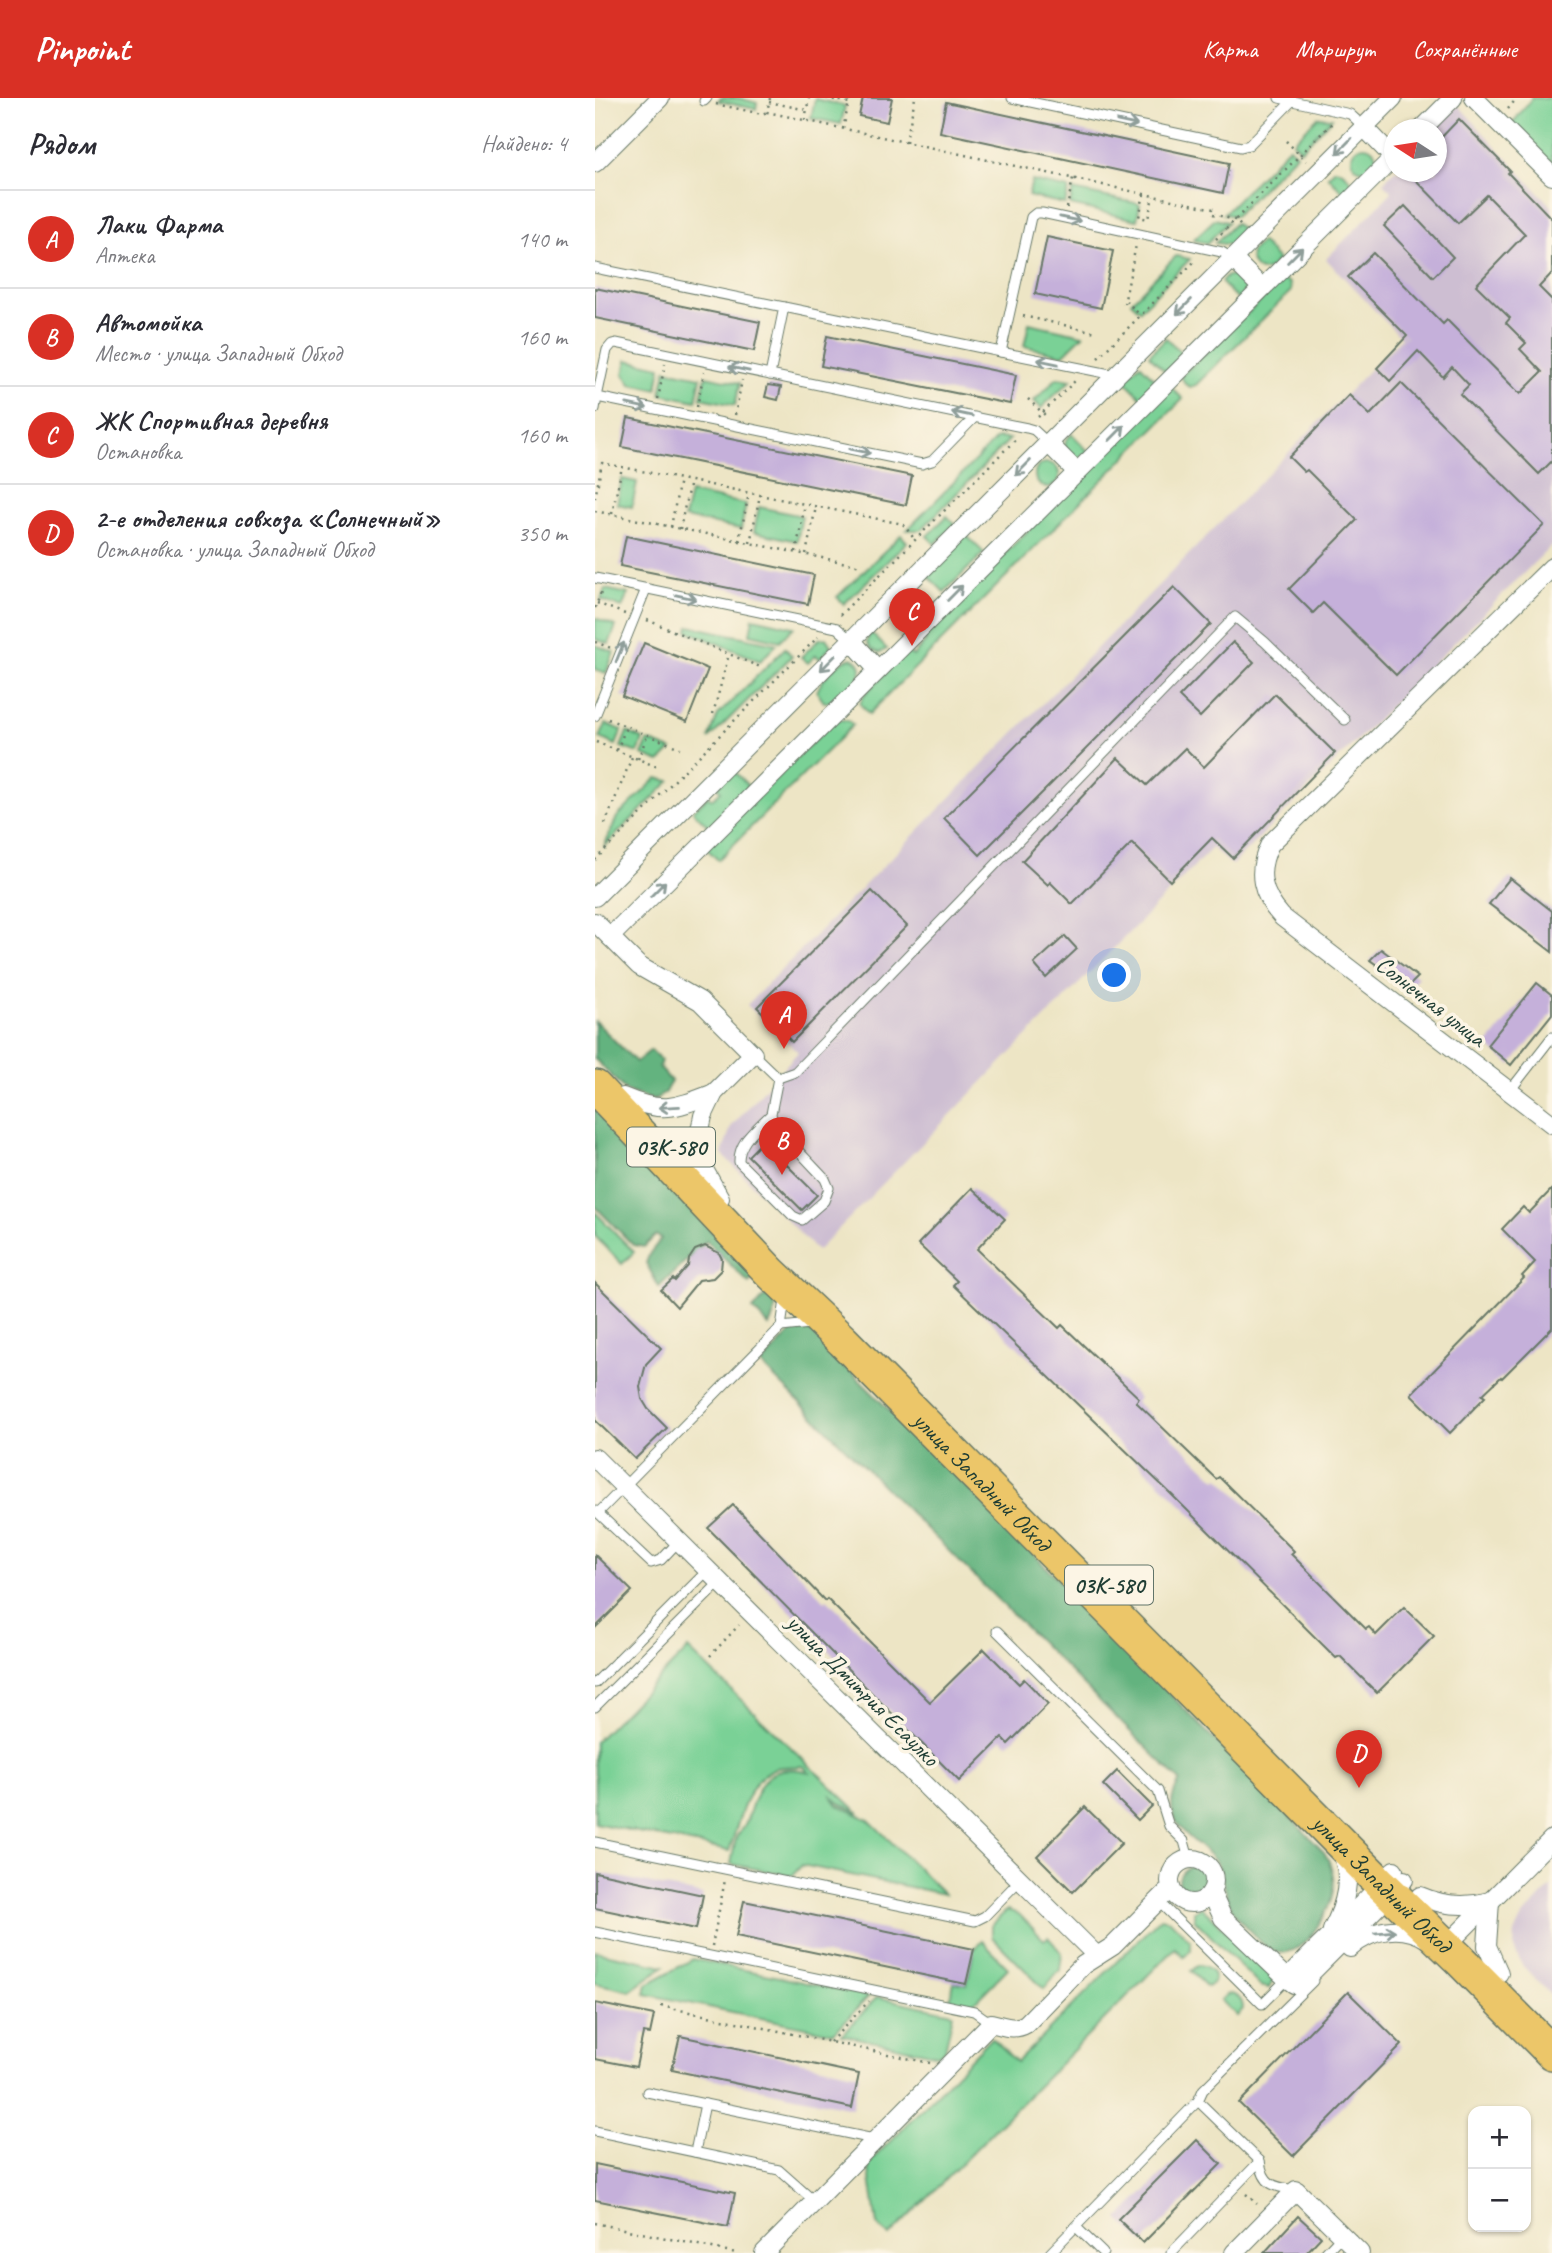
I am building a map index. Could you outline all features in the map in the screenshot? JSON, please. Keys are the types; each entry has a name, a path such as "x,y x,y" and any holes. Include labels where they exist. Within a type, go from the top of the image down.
{"highway":[{"name":"улица Западный Обход","path":"595,1069 609,1092 704,1204 1320,1822 1398,1885"},
{"name":"улица Западный Обход","path":"609,1092 720,1198 1398,1885 1552,2053"},
{"name":"улица Западный Обход","path":"1455,1946 1499,1973 1552,2027"}],"street":[{"path":"595,163 660,98"},
{"path":"595,897 1393,98"},
{"path":"1432,119 1453,98"},
{"path":"1474,98 1552,176"},
{"path":"1363,126 1384,146"},
{"path":"610,937 1384,166"},
{"path":"1232,258 1262,288"},
{"path":"1054,437 1077,472"},
{"name":"Солнечная улица","path":"1552,567 1270,844 1263,858 1261,874 1270,904 1282,917 1552,1124"},
{"path":"851,640 878,670"},
{"path":"595,922 639,966 700,1001 753,1054 714,1093 703,1116 698,1140 702,1166 720,1198"},
{"path":"609,1092 646,1107 675,1108 714,1093"},
{"name":"улица Дмитрия Есаулко","path":"595,1458 1097,1956"},
{"path":"1320,1822 1332,1842 1342,1851 1346,1864 1345,1900 1328,1937"},
{"path":"1211,1892 1223,1918 1294,1983 1315,1974 1369,1934 1386,1930 1405,1931 1455,1946 1490,1901 1552,1839"},
{"path":"764,2253 991,2023 1018,2029 1026,2024 1083,1965 1114,1946 1164,1894 1171,1872 1181,1861 1203,1861 1212,1871 1214,1878 1211,1892 1201,1901 1186,1903 1164,1894"},
{"path":"1398,1885 1436,1903 1466,1905 1490,1901"},
{"path":"1287,1979 1328,1937 1398,1885"},
{"path":"1315,1974 1398,1885"},
{"path":"1490,1901 1487,1946 1499,1973"},
{"path":"1234,2253 1296,2190 1360,2253"}],"lane":[{"path":"1012,98 1241,147 1249,145 1292,101"},
{"path":"1279,98 1343,112 1363,126"},
{"path":"1001,352 1031,217 1036,213 1207,248 1227,253 1232,258"},
{"path":"595,268 1115,376"},
{"path":"769,375 784,307"},
{"path":"595,409 607,350 612,344 975,417 1054,437"},
{"path":"597,397 927,464 975,417"},
{"path":"595,578 829,626 841,630 851,640"},
{"path":"600,717 646,589"},
{"path":"778,1078 795,1072 1235,617 1265,642 1345,720"},
{"path":"1509,1092 1552,1037"},
{"path":"753,1054 778,1078"},
{"path":"771,1114 745,1141 739,1152 740,1162 793,1216 802,1220 824,1201 828,1188 825,1179 774,1125 771,1114 778,1078"},
{"path":"679,1541 661,1560 651,1563 597,1511 624,1487 781,1327 786,1295 783,1284"},
{"path":"781,1327 806,1324 831,1330"},
{"path":"595,1683 714,1576"},
{"path":"595,1707 714,1576"},
{"path":"997,1631 1158,1791 1169,1826 1184,1841 1189,1859"},
{"path":"595,1842 975,1922 985,1916 1020,1880"},
{"path":"1164,1894 1262,2004 1287,1979"},
{"path":"595,1932 974,2011 991,2023"},
{"path":"1050,2253 1198,2101 1203,2090 1315,1974"},
{"path":"647,2092 874,2139"},
{"path":"1198,2101 1260,2161 1262,2174 1275,2187 1296,2190"},
{"path":"695,2152 705,2104"},
{"path":"595,2131 779,2170 814,2201"},
{"path":"1171,2253 1260,2161"},
{"path":"1076,2227 1103,2253"},
{"path":"1325,2253 1342,2235"}],"path":[{"path":"805,120 810,98"},
{"path":"826,98 849,103"},
{"path":"843,129 850,98"},
{"path":"906,142 915,98"},
{"path":"706,100 1218,209"},
{"path":"767,112 770,100 807,110"},
{"path":"595,860 1343,112"},
{"path":"1286,141 1318,172"},
{"path":"1065,218 1073,178"},
{"path":"1144,193 1139,217 1149,219 1153,196"},
{"path":"1213,214 1235,220 1252,237"},
{"path":"1140,315 1125,303 1142,217"},
{"path":"1009,313 1095,332"},
{"path":"655,409 667,354"},
{"path":"695,418 706,362"},
{"path":"733,425 744,370"},
{"path":"1028,399 1042,413 1054,437"},
{"path":"595,498 601,461 903,524 915,540"},
{"path":"612,514 622,467"},
{"path":"671,527 680,479"},
{"path":"680,528 690,481"},
{"path":"739,541 749,493"},
{"path":"750,543 760,495"},
{"path":"796,552 805,505"},
{"path":"806,554 816,506"},
{"path":"595,511 861,566"},
{"path":"595,608 605,580"},
{"path":"597,603 634,617"},
{"path":"645,619 760,667"},
{"path":"713,714 729,654"},
{"path":"600,717 680,748"},
{"path":"617,750 626,727"},
{"path":"638,759 647,735"},
{"path":"596,742 660,768"},
{"path":"605,824 632,757"},
{"path":"710,1656 739,1625"},
{"path":"710,1956 727,1870"},
{"path":"830,2042 879,1991"},
{"path":"661,2006 947,2066"},
{"path":"1237,2185 1270,2217"},
{"path":"595,2223 736,2253"}],"shaded area":[{"path":"1458,105 1552,207 1552,545 1232,865 1212,848 817,1251 722,1154 731,1127 798,1052 747,1005 1401,338 1326,259 1392,192 1384,182 1447,182 1447,119 1444,119"},
{"path":"1552,1886 1552,1996 1522,1965 1514,1949 1515,1931 1522,1917"}],"green space":[{"path":"721,98 738,98 757,103 756,109 718,101"},
{"path":"1532,98 1552,98 1552,164 1512,124"},
{"path":"815,99 845,106 841,124 811,118"},
{"path":"1318,117 1332,118 1301,150 1293,142"},
{"path":"1364,146 1372,150 1376,158 1372,166 1364,170 1356,166 1352,158 1356,150"},
{"path":"1289,147 1296,154 1235,216 1223,214"},
{"path":"1335,169 1349,177 1352,183 1353,187 1345,194 1328,176"},
{"path":"1032,181 1069,189 1065,204 1028,196"},
{"path":"1073,190 1140,204 1137,220 1070,205"},
{"path":"1215,219 1228,222 1207,243 1193,240"},
{"path":"1235,223 1246,234 1235,245 1215,243"},
{"path":"1261,242 1278,260 1264,271 1254,267 1251,256 1251,252"},
{"path":"1176,256 1190,259 1140,310 1131,302"},
{"path":"1236,275 1245,287 1238,300 1221,282 1227,276"},
{"path":"1284,279 1290,284 1291,291 1196,385 1190,387 1185,384 1181,376"},
{"path":"1029,323 1083,335 1063,355 1024,346"},
{"path":"1166,338 1184,355 1167,373 1149,355"},
{"path":"627,360 661,367 657,389 631,384 624,374"},
{"path":"1140,364 1158,382 1142,398 1124,380"},
{"path":"666,370 701,377 696,401 661,394"},
{"path":"706,376 740,383 735,405 701,398"},
{"path":"1057,378 1071,380 1041,408 1034,401"},
{"path":"1171,387 1183,399 869,714 860,704 863,696 907,651 913,656 926,641 922,637"},
{"path":"1072,434 1089,452 1079,458 1075,458 1065,447 1066,440"},
{"path":"997,438 1010,439 921,530 907,530"},
{"path":"1047,463 1055,467 1059,475 1055,483 1047,487 1039,483 1035,475 1039,467"},
{"path":"622,479 637,482 632,507 617,504"},
{"path":"690,493 746,504 741,529 684,518"},
{"path":"759,507 802,516 797,541 754,532"},
{"path":"947,516 955,524 935,544 927,536"},
{"path":"901,535 907,542 844,604 837,597"},
{"path":"966,535 984,553 944,592 927,575"},
{"path":"605,589 628,594 622,608 601,600"},
{"path":"595,618 616,626 609,644 595,639"},
{"path":"753,618 794,627 780,641 750,634"},
{"path":"689,626 777,644 760,661 688,631"},
{"path":"870,632 887,649 879,653 871,649 867,642"},
{"path":"826,638 831,646 820,659 816,655 808,663 801,657 819,639"},
{"path":"595,645 614,652 606,673 595,669"},
{"path":"785,648 792,656 709,739 718,715"},
{"path":"852,658 859,663 859,677 838,698 824,702 817,692 822,681 836,666"},
{"path":"835,720 847,720 853,725 718,860 706,848"},
{"path":"606,724 622,730 616,745 600,738"},
{"path":"627,732 643,739 638,753 621,747"},
{"path":"648,741 672,750 660,762 642,755"},
{"path":"734,771 749,787 709,827 693,811 708,796 712,799 721,791 717,787"},
{"path":"657,778 670,781 604,847 617,817"},
{"path":"595,1021 636,1062 651,1050 661,1060 659,1067 671,1081 664,1094 653,1100 626,1091 595,1059"},
{"path":"595,1109 774,1296 775,1311 769,1326 753,1310 768,1293 753,1278 749,1283 706,1241 659,1287 646,1263 661,1239 656,1235 644,1247 633,1245 595,1206"},
{"path":"595,1212 634,1252 622,1264 595,1236"},
{"path":"792,1331 810,1331 1003,1523 1324,1852 1333,1874 1332,1898 1311,1935 1298,1948 1282,1953 1267,1948 1235,1914 1217,1864 1182,1830 1174,1816 1173,1798 1180,1781 761,1364"},
{"path":"688,1649 859,1813 838,1802 830,1794 838,1805 869,1820 944,1894 802,1865 792,1876 731,1864 737,1836 745,1825 765,1779 782,1770 809,1772 803,1766 776,1768 757,1782 745,1804 729,1851 595,1823 595,1742"},
{"path":"1193,1867 1203,1871 1207,1881 1203,1891 1193,1895 1183,1891 1179,1881 1183,1871"},
{"path":"1201,1907 1271,1974 1274,1980 1270,1988 1260,1986 1194,1919 1194,1911"},
{"path":"1007,1910 1019,1914 1044,1940 1048,1937 1062,1953 1060,1970 1044,1989 992,1937 992,1925"},
{"path":"1160,1918 1170,1920 1191,1941 1191,1950 1184,1957 1175,1948 889,2236 877,2225 868,2164 991,2038 1017,2062"},
{"path":"982,1941 1008,1968 971,2006 949,2002 954,1982 967,1984 974,1949"},
{"path":"595,1951 664,1966 630,1991 595,1983"},
{"path":"693,1959 869,1996 834,2033 645,1994 647,1984"},
{"path":"1199,1965 1208,1968 1213,1974 1213,1981 1207,1987 1191,1971"},
{"path":"1231,1994 1242,2004 1243,2009 1237,2016 1221,2000"},
{"path":"877,1997 953,2013 945,2050 939,2055 842,2035"}],"building":[{"path":"863,98 892,98 887,122 859,116"},
{"path":"946,102 1229,163 1223,193 940,132"},
{"path":"1459,119 1552,219 1552,273 1539,287 1552,300 1552,461 1539,474 1460,394 1469,385 1452,367 1443,377 1418,351 1390,381 1377,368 1407,336 1348,277 1373,253 1443,324 1447,320 1520,394 1542,372 1520,349 1526,343 1506,323 1510,318 1476,285 1525,234 1487,195 1458,223 1418,182 1447,182 1447,132"},
{"path":"1405,206 1453,257 1433,277 1384,226"},
{"path":"1047,237 1113,251 1101,308 1035,294"},
{"path":"595,288 760,322 754,351 595,318"},
{"path":"827,336 1016,375 1010,404 821,366"},
{"path":"1401,383 1544,525 1396,675 1323,603 1313,613 1289,589 1357,520 1307,470 1304,472 1289,457 1349,395 1370,415"},
{"path":"768,385 781,387 778,400 765,397"},
{"path":"628,418 912,476 906,505 622,447"},
{"path":"626,536 814,575 808,604 620,566"},
{"path":"1174,587 1211,624 980,855 944,818"},
{"path":"1233,642 1254,662 1200,717 1179,697"},
{"path":"644,643 708,669 687,722 622,696"},
{"path":"1275,694 1335,753 1233,858 1212,838 1170,881 1132,843 1072,904 1050,882 1048,885 1022,861 1118,758 1147,785 1185,748 1204,767"},
{"path":"1510,878 1552,911 1552,952 1489,904"},
{"path":"872,891 907,926 792,1042 757,1007"},
{"path":"1065,936 1077,949 1046,978 1034,964"},
{"path":"1381,949 1418,977 1408,987 1370,960"},
{"path":"1537,983 1552,995 1552,1014 1511,1065 1487,1045"},
{"path":"763,1141 817,1195 802,1210 748,1156"},
{"path":"972,1188 1005,1219 977,1249 1059,1328 1062,1325 1139,1398 1136,1402 1216,1479 1219,1477 1294,1551 1291,1554 1366,1629 1369,1627 1376,1635 1404,1607 1434,1636 1377,1693 1340,1656 1336,1658 1169,1492 953,1285 957,1281 918,1244"},
{"path":"1552,1189 1552,1328 1482,1395 1485,1397 1450,1433 1411,1394 1524,1278 1522,1276 1535,1262 1502,1229 1523,1207 1529,1213"},
{"path":"705,1246 719,1253 722,1259 721,1270 713,1278 699,1280 677,1307 661,1290 673,1279 675,1281 688,1266 695,1250"},
{"path":"595,1283 661,1348 646,1364 640,1387 642,1399 648,1409 667,1428 635,1459 595,1420"},
{"path":"733,1505 825,1601 827,1599 930,1702 984,1649 1019,1684 1024,1679 1048,1704 1008,1744 1002,1738 959,1781 708,1528"},
{"path":"595,1555 632,1591 595,1628"},
{"path":"1117,1771 1152,1806 1138,1820 1103,1785"},
{"path":"1085,1807 1122,1843 1073,1892 1037,1856"},
{"path":"595,1872 703,1895 696,1929 595,1908"},
{"path":"744,1901 974,1949 966,1984 736,1936"},
{"path":"1348,1992 1402,2045 1293,2156 1239,2103"},
{"path":"595,2003 654,2015 650,2034 643,2033 636,2067 595,2059"},
{"path":"680,2036 859,2074 852,2108 672,2070"},
{"path":"1197,2140 1221,2164 1143,2243 1118,2219"},
{"path":"595,2164 735,2193 728,2227 595,2200"},
{"path":"1298,2216 1321,2237 1306,2253 1264,2253"}],"place":[{"name":"ЖК Спортивная деревня","path":"912,646"},
{"name":"Лаки Фарма","path":"784,1049"},
{"name":"Автомойка","path":"782,1175"},
{"name":"2-е отделения совхоза «Солнечный»","path":"1359,1788"}]}
